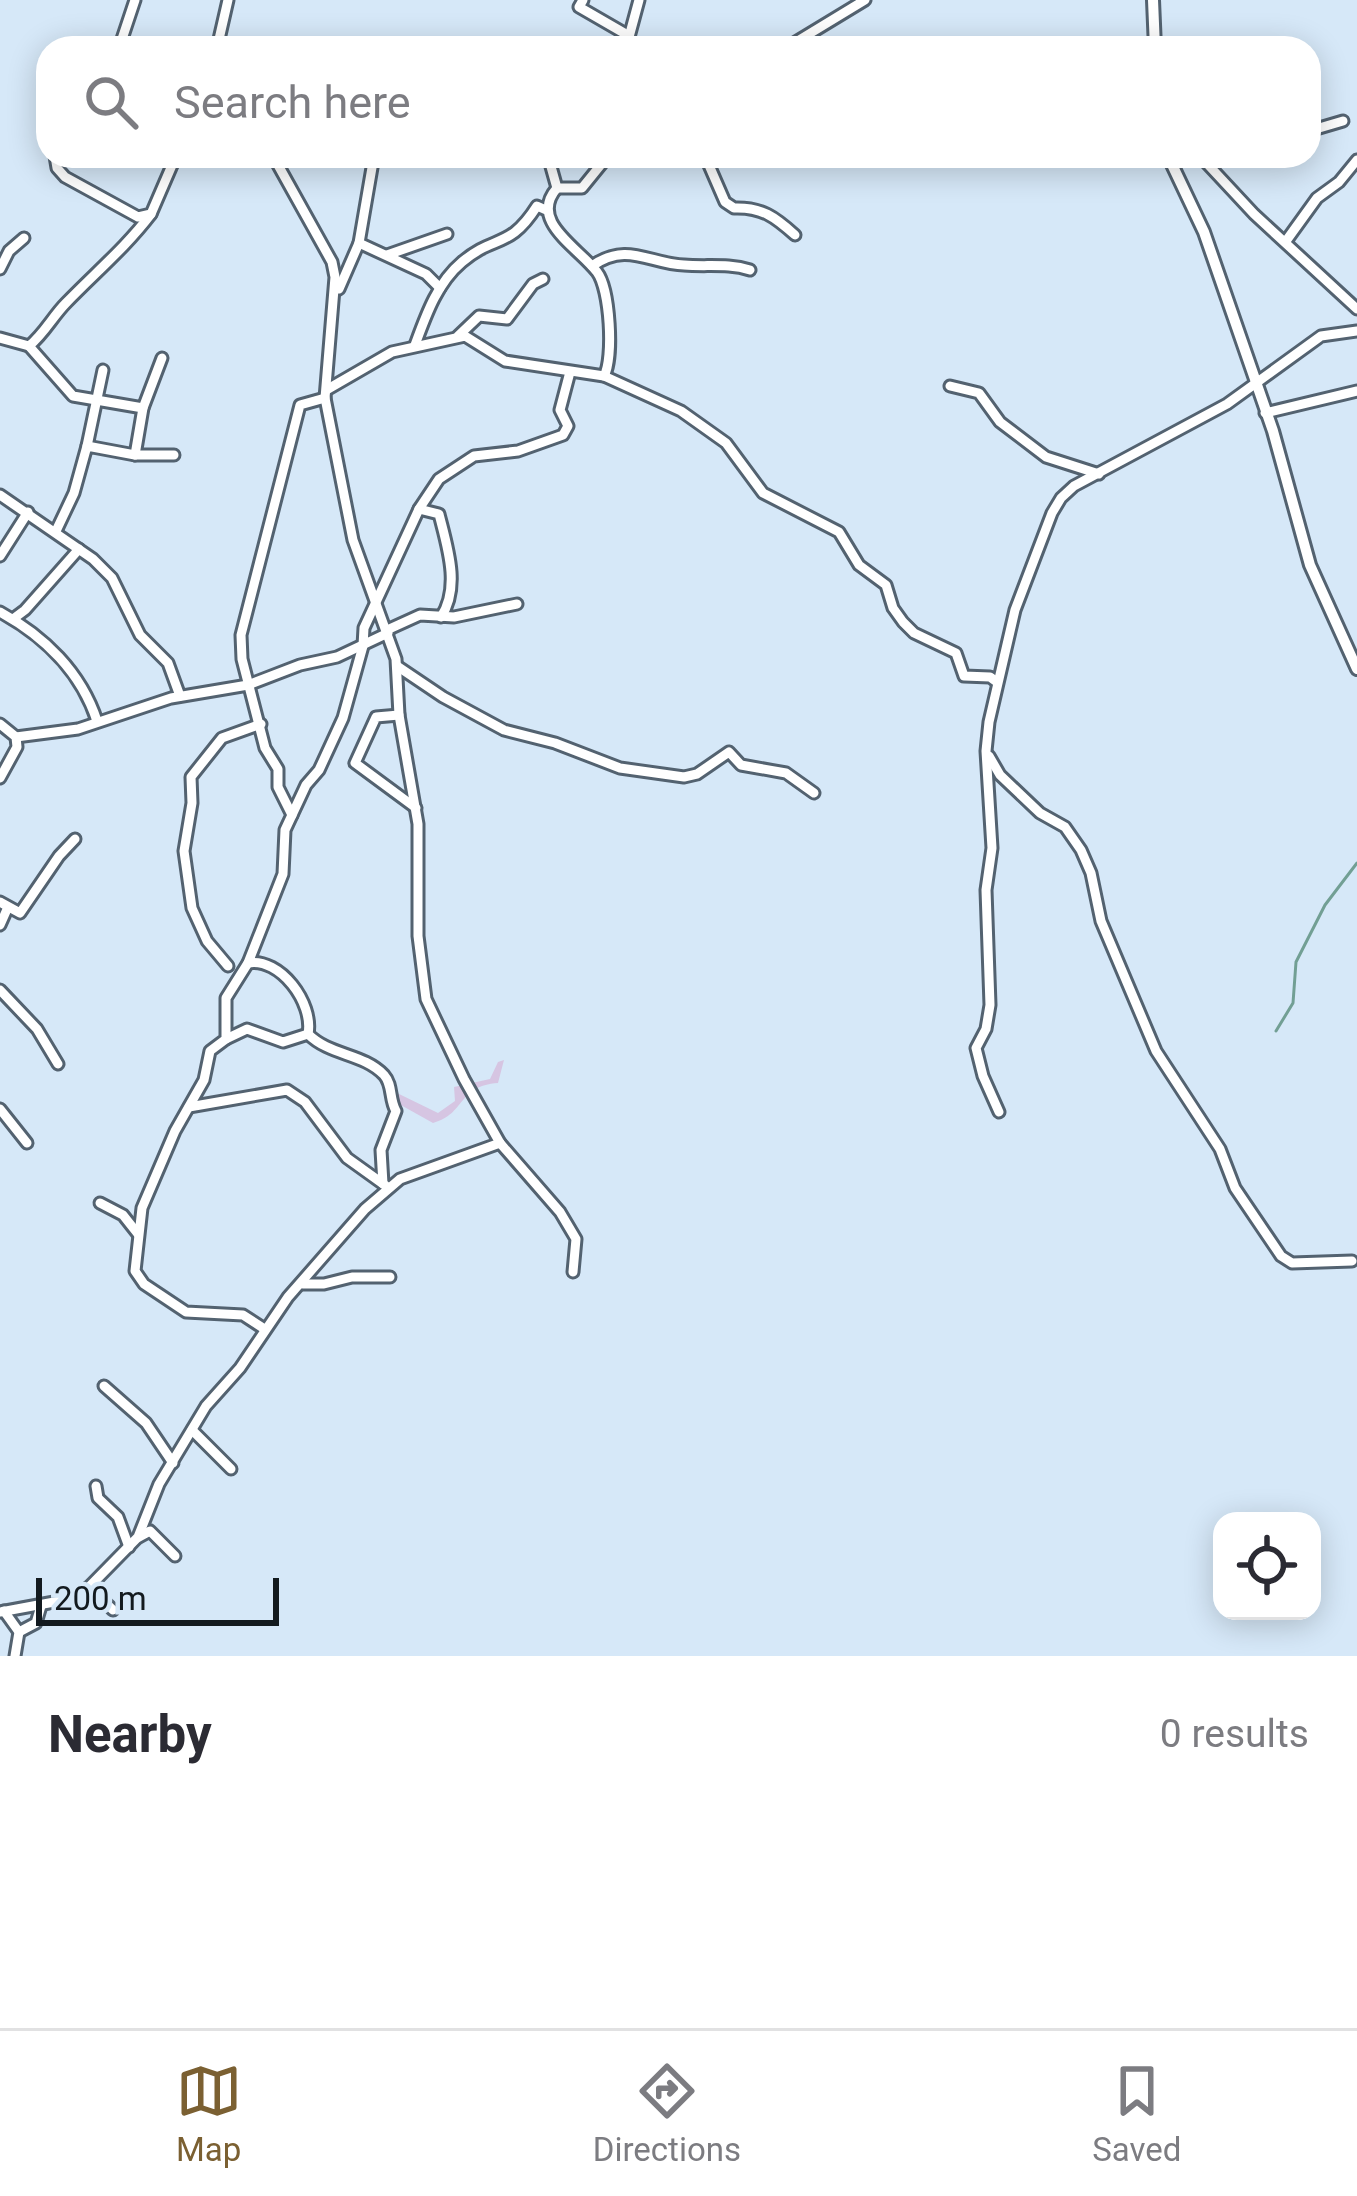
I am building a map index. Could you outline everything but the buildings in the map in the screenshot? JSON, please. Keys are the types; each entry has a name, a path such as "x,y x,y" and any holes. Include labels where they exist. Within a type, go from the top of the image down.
{"street":[{"path":"123,36 135,0"},
{"path":"220,36 228,0"},
{"path":"583,0 579,7 625,36"},
{"path":"629,36 639,0"},
{"path":"806,36 865,0"},
{"path":"1153,0 1154,36"},
{"path":"1321,127 1343,121"},
{"path":"1286,242 1317,198 1357,160"},
{"path":"57,168 130,214 151,214"},
{"path":"29,346 64,304 134,237 151,214 171,168"},
{"path":"280,168 332,262 335,300 326,394 353,540 397,666 399,715 416,808 418,936 426,999 500,1143 560,1212 576,1239 573,1272"},
{"path":"335,300 359,243 372,168"},
{"path":"551,168 557,188"},
{"path":"598,168 582,188 557,188 547,199 546,210 602,279 609,322 609,367 604,376"},
{"path":"710,168 725,202 775,216 795,235"},
{"path":"1174,168 1204,232 1310,565 1357,669"},
{"path":"1211,168 1357,309"},
{"path":"415,345 440,288 464,260 513,236 537,206 546,210"},
{"path":"386,255 448,234"},
{"path":"0,268 24,238"},
{"path":"359,243 426,274 440,288"},
{"path":"592,266 636,252 683,266 750,270"},
{"path":"332,262 352,261"},
{"path":"458,336 479,316 507,319 533,284 543,279"},
{"path":"999,1112 976,1048 986,1029 990,1005 986,890 992,848 986,751 1015,610 1052,513 1068,490 1227,404 1322,336 1357,331"},
{"path":"292,815 278,787 278,769 266,748 248,685 241,635 295,421 304,401 326,394 392,352 458,336 518,366 604,376 638,394 664,400 726,443 763,493 839,532 859,565 886,585 893,608 914,633 956,653 964,676 990,677 997,682"},
{"path":"0,338 29,346 73,397 143,408"},
{"path":"135,455 143,408 162,358"},
{"path":"56,531 79,478 103,370"},
{"path":"226,1039 226,998 248,963 283,874 285,830 343,718 364,628 419,509 439,479 460,461 518,451 563,435 568,426 560,410 570,372"},
{"path":"950,386 979,393 1000,422 1046,457 1099,474"},
{"path":"1265,413 1357,391"},
{"path":"87,446 135,455 174,455"},
{"path":"0,495 56,531 112,578 140,635 168,663 180,696"},
{"path":"419,509 439,514 446,543 452,593 441,616"},
{"path":"0,556 28,512"},
{"path":"13,619 79,549"},
{"path":"0,724 16,737 78,729 180,696 248,685 363,646 420,615 517,604"},
{"path":"0,612 51,648 84,686 97,721"},
{"path":"397,666 443,698 504,730 620,767 684,777 698,774 729,752 741,765 786,773 814,793"},
{"path":"399,715 376,717 355,763 416,808"},
{"path":"228,966 207,940 192,908 184,850 191,777 222,738 261,724"},
{"path":"0,778 16,737"},
{"path":"986,751 1000,775 1040,813 1065,827 1081,849 1101,921 1156,1051 1220,1149 1235,1188 1281,1256 1292,1263 1352,1261"},
{"path":"0,925 4,905 20,913 75,839"},
{"path":"248,963 259,961 273,967 300,993 310,1022 308,1034"},
{"path":"0,990 37,1029 58,1064"},
{"path":"263,1328 243,1315 186,1312 144,1284 135,1271 138,1234 142,1208 204,1079 210,1051 247,1030 283,1042 308,1034"},
{"path":"308,1034 331,1052 362,1059 390,1086 389,1099 396,1111 380,1150 386,1186"},
{"path":"189,1107 287,1090 305,1102 347,1158 386,1186"},
{"path":"0,1109 27,1143"},
{"path":"138,1538 159,1484 206,1406 239,1368 263,1328 386,1186 500,1143"},
{"path":"100,1202 122,1215 138,1234"},
{"path":"303,1284 390,1277"},
{"path":"104,1386 146,1423 173,1463"},
{"path":"192,1430 230,1468"},
{"path":"96,1486 98,1498 118,1517 129,1547"},
{"path":"2,1612 65,1600 89,1587 150,1531 175,1556"},
{"path":"89,1587 113,1610"},
{"path":"19,1632 36,1623 41,1606"},
{"path":"2,1612 19,1632 15,1656"}],"shaded area":[{"path":"504,1060 498,1083 475,1089 444,1119 433,1123 390,1099 397,1093 438,1113 455,1101 454,1087 490,1079 498,1062"}],"waterway":[{"path":"1276,1031 1293,1003 1296,962 1325,905 1357,863"}]}
